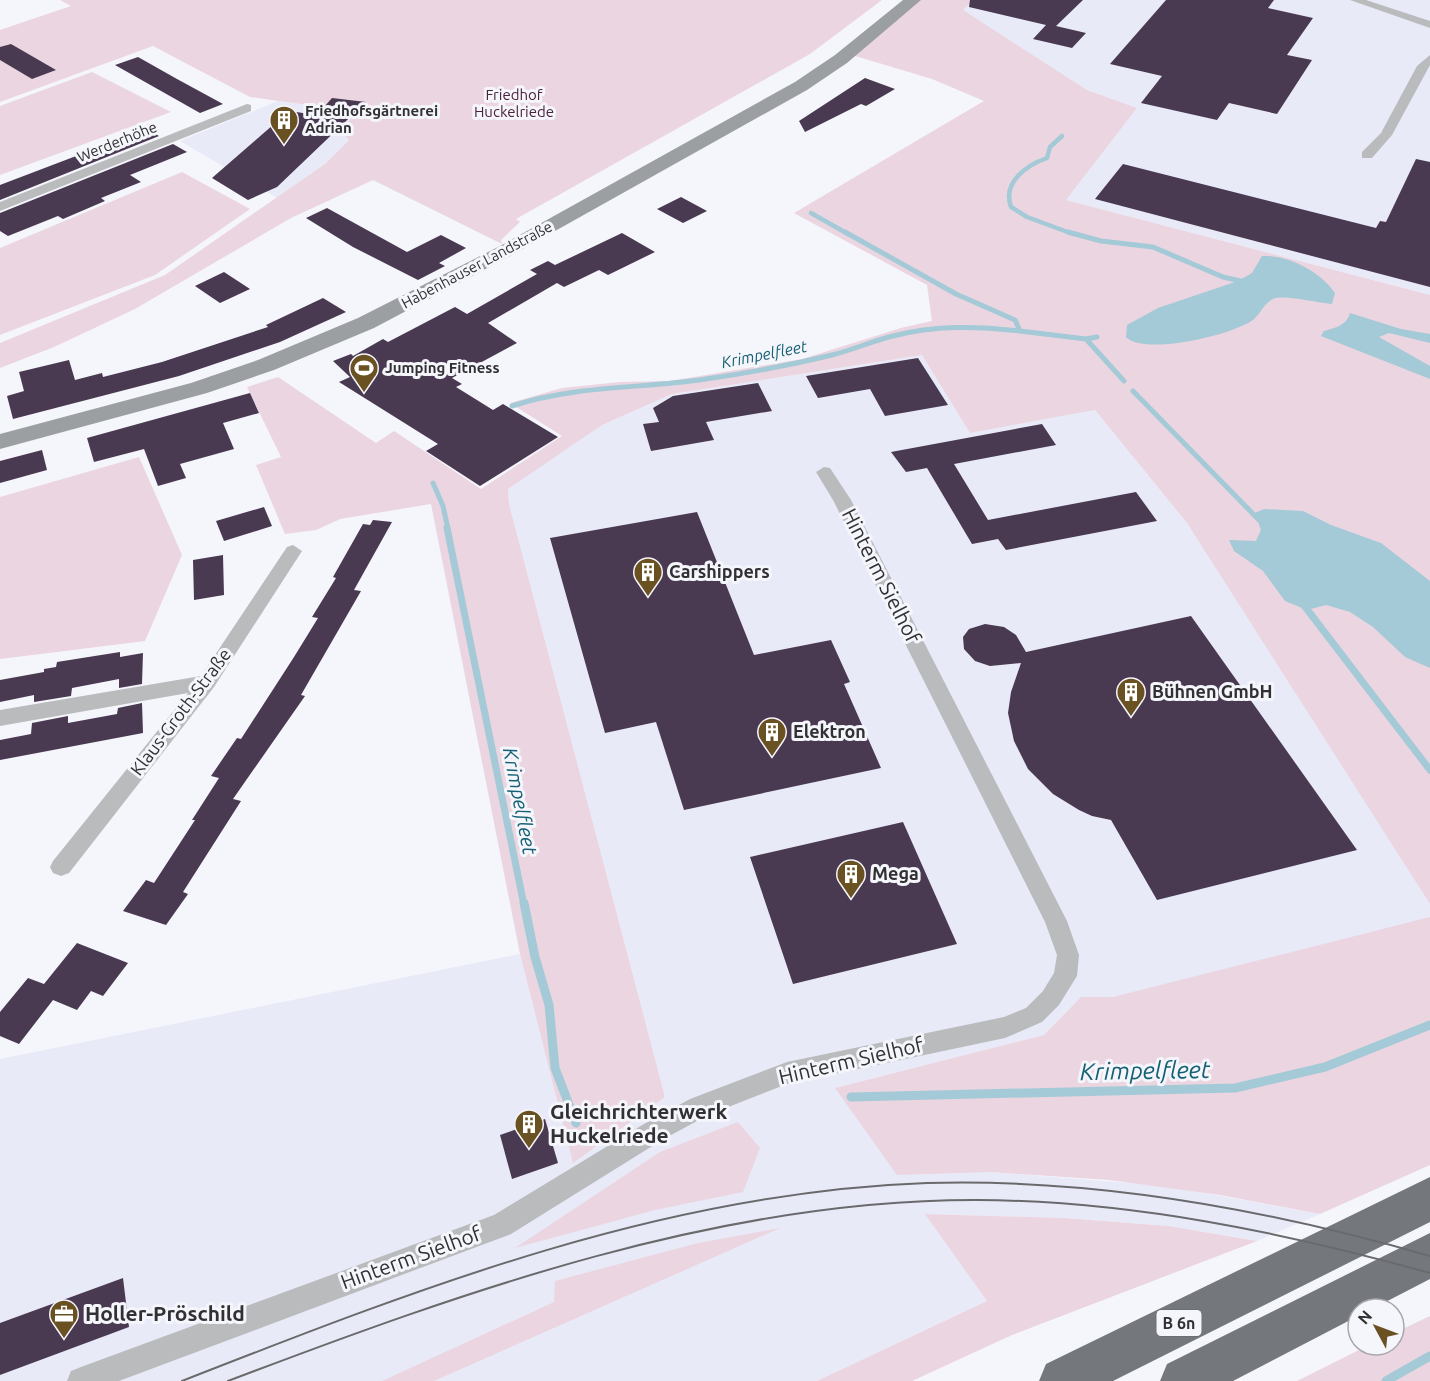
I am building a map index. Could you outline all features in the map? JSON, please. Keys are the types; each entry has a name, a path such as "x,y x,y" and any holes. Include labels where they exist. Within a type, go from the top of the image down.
{"highway":[{"name":"B 6n","path":"1064,1381 1430,1199"},
{"path":"1184,1381 1430,1255"}],"street":[{"name":"Habenhauser Landstraße","path":"0,442 199,388 266,365 386,314 507,250 801,86 841,59 913,0"},
{"path":"1355,0 1430,25"},
{"path":"1367,155 1386,135 1423,66 1430,58"},
{"name":"Werderhöhe","path":"0,207 247,108"},
{"name":"Hinterm Sielhof","path":"81,1381 502,1225 653,1132 699,1107 787,1073 1005,1027 1034,1015 1051,998 1065,976 1068,955 1056,921 846,509 824,472"},
{"name":"Klaus-Groth-Straße","path":"61,867 207,682 293,551"},
{"path":"0,718 207,682"}],"shaded area":[{"path":"973,0 1430,0 1430,295 1066,200 1137,108 1087,90 962,10"},
{"path":"278,101 358,112 341,130 349,140 325,164 277,198 180,141"},
{"path":"922,355 970,433 1095,410 1187,523 1430,886 1430,924 1113,997 1081,997 1044,1035 835,1088 946,1172 990,1172 1166,1186 1320,1214 1257,1241 1169,1226 1065,1218 926,1214 987,1301 817,1381 0,1381 0,1059 520,954 573,1162 665,1097 509,504 508,488 602,425 672,394"}],"green space":[{"name":"Friedhof Huckelriede","path":"60,0 882,0 810,54 516,219 520,222 501,240 502,244 373,180 291,218 135,309 54,347 0,368 0,343 165,275 325,164 349,140 340,130 358,112 250,97 153,46 0,102 0,30 71,6"},
{"path":"919,0 973,0 963,10 1087,90 1137,108 1066,200 1430,295 1430,904 1187,523 1095,410 970,433 922,355 672,394 602,425 508,489 509,504 665,1097 573,1163 520,954 431,504 340,519 316,530 285,534 256,465 281,457 247,387 278,377 376,443 394,431 481,489 562,436 510,403 562,388 620,382 670,381 802,359 901,328 932,321 927,285 794,213 984,101 932,79 852,55"},
{"path":"92,72 171,112 0,175 0,106"},
{"path":"182,172 250,209 155,275 0,335 0,248"},
{"path":"139,457 182,555 145,641 0,659 0,497"},
{"path":"1430,917 1430,1165 1320,1214 1220,1195 1109,1180 990,1172 897,1175 835,1088 1044,1035 1081,997 1113,997"},
{"path":"738,1122 760,1148 743,1192 655,1210 515,1248 660,1152"},
{"path":"925,1214 1065,1218 1169,1226 1257,1241 1012,1335 912,1381 817,1381 987,1301"},
{"path":"780,1228 434,1381 382,1381 554,1302 555,1281 698,1243"},
{"path":"1430,1316 1430,1381 1297,1381 1346,1356 1406,1357 1406,1327"}],"water":[{"path":"1262,256 1293,261 1312,271 1335,293 1332,304 1278,298 1270,301 1254,319 1244,325 1210,337 1169,344 1150,344 1136,342 1126,337 1127,325 1158,308 1238,281 1252,273"},
{"path":"1350,313 1401,329 1430,334 1430,343 1389,333 1379,337 1430,366 1430,379 1321,336 1324,331 1343,323"},
{"path":"1264,509 1303,511 1331,525 1381,543 1430,581 1430,668 1405,657 1373,627 1350,612 1326,605 1307,610 1285,601 1263,571 1234,551 1229,540 1256,541 1261,530 1255,513"}],"building":[{"path":"970,0 1083,0 1056,26 1086,33 1072,48 1033,39 1046,25 969,7"},
{"path":"1166,0 1274,0 1268,8 1313,18 1287,55 1312,60 1277,114 1229,103 1217,120 1141,103 1162,76 1110,64"},
{"path":"11,44 56,70 32,79 0,60 0,47"},
{"path":"138,57 223,104 200,113 115,65"},
{"path":"865,78 895,89 866,106 861,104 805,132 799,121"},
{"path":"332,98 366,102 277,187 248,200 212,178 289,111 317,115"},
{"path":"147,129 159,136 0,200 0,185"},
{"path":"173,144 187,152 130,175 141,182 101,198 105,201 63,219 58,216 8,236 0,231 0,213"},
{"path":"1416,159 1430,162 1430,287 1095,199 1123,164 1376,228 1380,221 1386,222"},
{"path":"681,197 707,211 683,223 657,209"},
{"path":"327,208 407,252 441,235 466,248 439,263 445,266 418,280 353,247 306,218"},
{"path":"622,233 655,252 608,275 599,270 564,287 557,283 488,323 517,343 452,378 462,384 456,387 493,410 503,404 558,437 480,486 426,451 438,444 339,382 350,377 333,361 351,354 353,356 383,339 388,342 455,307 467,314 537,274 530,270 548,261 555,265"},
{"path":"224,272 250,289 220,303 195,286"},
{"path":"323,298 346,312 280,342 179,376 13,419 7,396 24,391 19,372 69,360 75,380 102,373 103,377 162,362 268,327 266,325"},
{"path":"918,358 948,405 885,416 870,389 818,398 806,376"},
{"path":"758,383 772,411 706,422 714,440 651,451 643,424 659,422 653,408 673,396"},
{"path":"250,393 259,413 223,423 234,449 180,464 186,478 158,486 144,449 94,462 87,438"},
{"path":"1042,424 1056,445 954,464 988,520 1136,492 1157,521 1006,550 998,539 972,544 927,468 906,472 891,452"},
{"path":"42,450 47,470 0,483 0,461"},
{"path":"264,507 272,526 224,541 216,521"},
{"path":"697,512 754,655 831,640 850,682 844,684 881,768 684,810 656,722 605,733 550,538"},
{"path":"373,520 392,522 354,590 361,591 301,695 305,696 233,799 241,801 183,892 188,894 166,925 123,911 146,880 154,883 195,820 192,820 219,778 211,776 237,738 241,739 294,657 318,618 312,617 336,578 333,577 363,524 370,525"},
{"path":"223,555 224,595 194,600 193,560"},
{"path":"1191,616 1357,850 1157,900 1111,820 1092,816 1079,810 1053,794 1028,769 1014,741 1008,713 1011,692 1021,663 990,666 975,661 964,649 963,637 969,629 985,624 1004,627 1016,635 1026,652"},
{"path":"120,652 120,657 143,653 142,684 119,688 119,679 72,688 71,696 34,702 34,695 0,702 0,680 44,672 44,669 56,667 57,662"},
{"path":"142,703 143,733 0,760 0,740 31,734 32,723 68,716 68,723 117,714 118,708"},
{"name":"Mega","path":"903,822 957,944 793,984 750,857"},
{"path":"77,943 128,963 103,996 91,991 77,1010 53,1000 19,1044 0,1036 0,1012 28,978 44,984"},
{"name":"Gleichrichterwerk Huckelriede","path":"545,1119 558,1163 512,1179 500,1135"},
{"path":"123,1278 129,1327 0,1375 0,1323"}],"waterway":[{"path":"1062,136 1050,147 1047,158 1032,165 1018,176 1013,182 1009,198 1011,207 1027,217 1073,234"},
{"path":"811,213 848,234"},
{"path":"845,232 956,294 1015,320 1020,331"},
{"path":"1068,232 1101,241 1153,247 1223,277 1245,282"},
{"name":"Krimpelfleet","path":"512,406 560,394 722,377 832,355 909,332 972,327 1020,331"},
{"path":"1020,331 1086,339"},
{"path":"1086,339 1097,337"},
{"path":"1086,339 1124,381"},
{"path":"1133,391 1259,520"},
{"name":"Krimpelfleet","path":"433,483 443,506 448,529"},
{"name":"Krimpelfleet","path":"447,528 524,905"},
{"path":"1303,604 1430,770"},
{"name":"Krimpelfleet","path":"524,903 535,957 549,1005 555,1068 576,1123"},
{"name":"Krimpelfleet","path":"851,1097 1235,1088 1325,1067 1430,1025"},
{"path":"1386,1381 1430,1356"}],"tram line":[{"path":"182,1381 454,1279 547,1250 640,1225 734,1205 830,1190 927,1183 991,1183 1118,1192 1244,1211 1307,1224 1430,1256"},
{"path":"228,1381 409,1315 596,1256 690,1233 786,1215 882,1204 978,1200 1092,1206 1149,1213 1263,1232 1430,1273"}],"place":[{"name":"Friedhofsgärtnerei Adrian","path":"284,146"},
{"name":"Jumping Fitness","path":"364,394"},
{"name":"Carshippers","path":"648,598"},
{"name":"Bühnen GmbH","path":"1131,718"},
{"name":"Elektron","path":"772,758"},
{"name":"Mega","path":"851,900"},
{"name":"Gleichrichterwerk Huckelriede","path":"529,1150"},
{"name":"Holler-Pröschild","path":"64,1340"}]}
